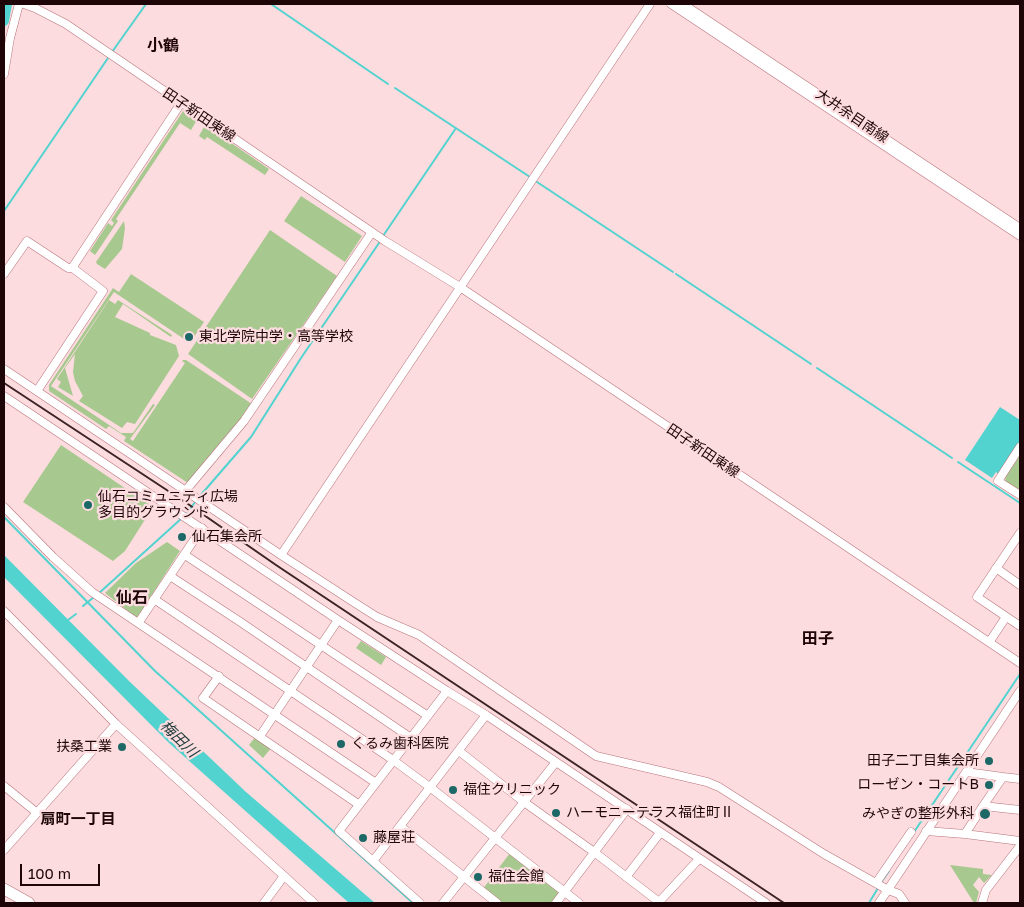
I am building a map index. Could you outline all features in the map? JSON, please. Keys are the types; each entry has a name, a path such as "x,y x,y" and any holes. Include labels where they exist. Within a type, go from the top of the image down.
{"highway":[{"path":"4,889 29,903"},
{"path":"4,897 15,903"}],"street":[{"path":"4,74 10,38 20,4"},
{"name":"田子新田東線","path":"24,4 36,8 66,24 379,236 460,287 990,641 1020,663"},
{"path":"281,556 650,4"},
{"path":"671,4 1020,236"},
{"name":"大井余目南線","path":"683,4 1020,228"},
{"path":"73,268 182,104"},
{"path":"193,495 244,421 379,236"},
{"path":"4,274 27,241 68,268 73,268 103,291 36,391"},
{"path":"4,369 281,556 377,617 418,635 596,756 707,782 719,787 824,854 899,894 905,903"},
{"path":"4,396 766,903"},
{"path":"1020,447 998,481 1020,495"},
{"path":"4,507 53,557 92,592 376,782"},
{"path":"139,622 202,528"},
{"path":"1020,533 977,597 1020,626"},
{"path":"185,555 428,716"},
{"path":"996,568 1020,585"},
{"path":"170,576 411,738"},
{"path":"154,599 393,760 579,903"},
{"path":"4,611 116,724 314,903"},
{"path":"990,641 1006,616"},
{"path":"260,736 338,620"},
{"path":"219,676 204,698 358,804"},
{"path":"881,886 926,831 1020,690"},
{"path":"420,903 339,831 446,691"},
{"path":"1012,702 1020,703"},
{"path":"373,861 486,715"},
{"path":"4,850 116,724"},
{"path":"459,751 524,802 626,876 658,903 699,859"},
{"path":"443,903 556,762"},
{"path":"966,772 1020,778"},
{"path":"965,834 1003,777"},
{"path":"4,786 36,812"},
{"path":"983,806 1020,810"},
{"path":"556,903 627,810"},
{"path":"400,826 495,903"},
{"path":"926,831 1020,841"},
{"path":"879,903 881,886 911,832"},
{"path":"626,876 660,833"},
{"path":"982,903 986,890 1020,846"},
{"path":"264,903 284,876"}],"green space":[{"path":"183,111 197,120 191,130 180,123 116,219 118,221 95,255 90,251 108,223 112,226 114,223 111,220"},
{"path":"205,125 269,169 265,175 207,137 205,140 199,136"},
{"path":"301,196 362,236 345,262 284,221"},
{"path":"124,221 122,249 105,269 96,262"},
{"path":"270,230 337,276 252,399 188,354"},
{"path":"131,274 204,322 190,343 114,292 51,386 121,433 133,433 153,404 155,405 130,439 133,441 185,363 183,360 186,360 252,404 188,483 124,441 126,437 109,426 106,429 49,391 49,385 113,288 119,292"},
{"path":"109,300 115,304 118,300 172,335 171,337 123,304 115,317 150,333 150,335 176,345 179,356 135,424 127,422 122,428 79,401 83,396 75,381 73,372 75,354 65,368 73,396 58,387 61,382 57,379"},
{"name":"仙石コミュニティ広場 多目的グラウンド","path":"61,445 153,507 125,551 113,561 23,502"},
{"path":"1020,455 1020,491 1006,482 1005,477"},
{"path":"167,542 180,551 137,618 105,593 136,563"},
{"path":"361,641 386,657 381,665 356,648"},
{"path":"256,736 272,747 263,758 249,745"},
{"path":"510,853 561,892 552,903 499,903 482,890"},
{"path":"950,865 983,869 983,874 992,875 984,883 979,877 973,885 979,892 976,903 974,903"}],"water":[{"path":"1000,407 1020,420 1020,441 998,474 996,472 992,478 965,460"},
{"name":"梅田川","path":"4,555 130,682 246,792 375,903 349,903 169,743 4,577"}],"waterway":[{"path":"4,21 7,4"},
{"path":"112,52 146,4"},
{"path":"271,4 388,84"},
{"path":"4,211 108,58"},
{"path":"395,88 530,177"},
{"path":"383,236 456,128"},
{"path":"537,182 673,272"},
{"path":"199,497 251,437 301,358 381,240"},
{"path":"676,274 811,364"},
{"path":"817,368 952,458"},
{"path":"958,462 1020,503"},
{"path":"185,515 196,501"},
{"path":"4,517 155,671 413,903"},
{"path":"98,594 182,518"},
{"path":"83,606 94,597"},
{"path":"68,620 76,614"},
{"path":"914,832 1020,674"},
{"path":"880,884 889,871"},
{"path":"869,903 878,888"}],"railway":[{"path":"4,383 784,903"}],"place":[{"name":"東北学院中学・高等学校","path":"189,337"},
{"name":"仙石コミュニティ広場 多目的グラウンド","path":"88,505"},
{"name":"仙石集会所","path":"182,537"},
{"name":"くるみ歯科医院","path":"341,744"},
{"name":"扶桑工業","path":"122,747"},
{"name":"田子二丁目集会所","path":"989,761"},
{"name":"ローゼン・コートB","path":"989,785"},
{"name":"福住クリニック","path":"453,790"},
{"name":"ハーモニーテラス福住町Ⅱ","path":"556,813"},
{"name":"みやぎの整形外科","path":"985,814"},
{"name":"藤屋荘","path":"363,838"},
{"name":"福住会館","path":"478,877"}],"district":[{"name":"小鶴","path":"163,46"},
{"name":"仙石","path":"132,598"},
{"name":"田子","path":"818,639"},
{"name":"扇町一丁目","path":"78,819"}]}
